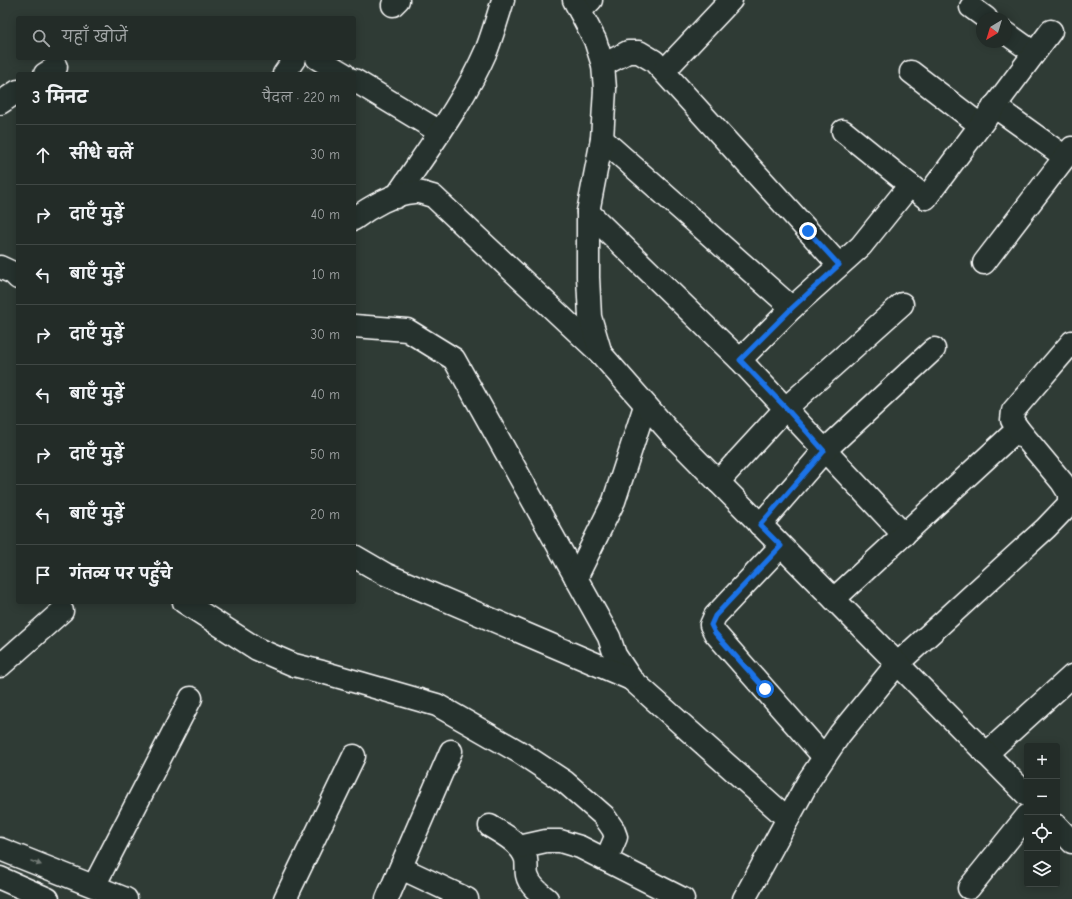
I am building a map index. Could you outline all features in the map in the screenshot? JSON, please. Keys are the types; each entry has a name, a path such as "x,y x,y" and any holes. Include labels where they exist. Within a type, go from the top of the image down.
{"street":[{"path":"396,197 440,132 468,86 487,49 503,0"},
{"path":"664,71 731,0"},
{"path":"582,4 603,65 605,89 602,139 588,212 588,277 590,317 600,354"},
{"path":"843,131 926,198 1051,31"},
{"path":"1012,37 1034,53"},
{"path":"603,65 628,52 639,52 654,61 839,265"},
{"path":"285,72 294,60"},
{"path":"320,60 341,72"},
{"path":"911,72 980,125"},
{"path":"356,81 440,132"},
{"path":"0,103 16,92"},
{"path":"984,263 1068,152 994,106"},
{"path":"602,139 792,308"},
{"path":"740,360 792,308 861,246 910,185"},
{"path":"356,218 371,207 415,191 432,196 600,354 674,438 1024,792"},
{"path":"588,212 740,360 904,535"},
{"path":"0,267 13,272 16,276"},
{"path":"718,482 786,408 902,304"},
{"path":"356,326 408,330 454,359 609,637 616,656 631,679 788,819"},
{"path":"744,899 809,780 840,734 897,664 1046,528 1069,504 1071,491 1012,420 1013,411 1072,342"},
{"path":"760,525 824,451 934,349"},
{"path":"576,578 614,501 645,406"},
{"path":"834,600 1018,429"},
{"path":"781,546 715,616 711,625 715,633 824,757"},
{"path":"356,557 385,574 631,679"},
{"path":"187,604 257,649 294,665 437,705 521,753 565,782 604,816 613,829 616,837 606,860"},
{"path":"0,666 62,611"},
{"path":"986,754 1072,676"},
{"path":"94,886 191,698"},
{"path":"387,899 451,751"},
{"path":"284,899 354,756"},
{"path":"969,888 1024,820"},
{"path":"490,826 507,836 520,847 526,859 527,876 536,890 547,899"},
{"path":"1060,829 1072,842"},
{"path":"520,847 560,841 606,860 683,899"},
{"path":"0,849 126,899"},
{"path":"401,868 467,899"},
{"path":"0,878 48,899"}],"route":[{"path":"765,689 715,633 711,625 715,616 781,546 760,525 824,451 786,408 740,360 792,308 839,265 808,231"}]}
